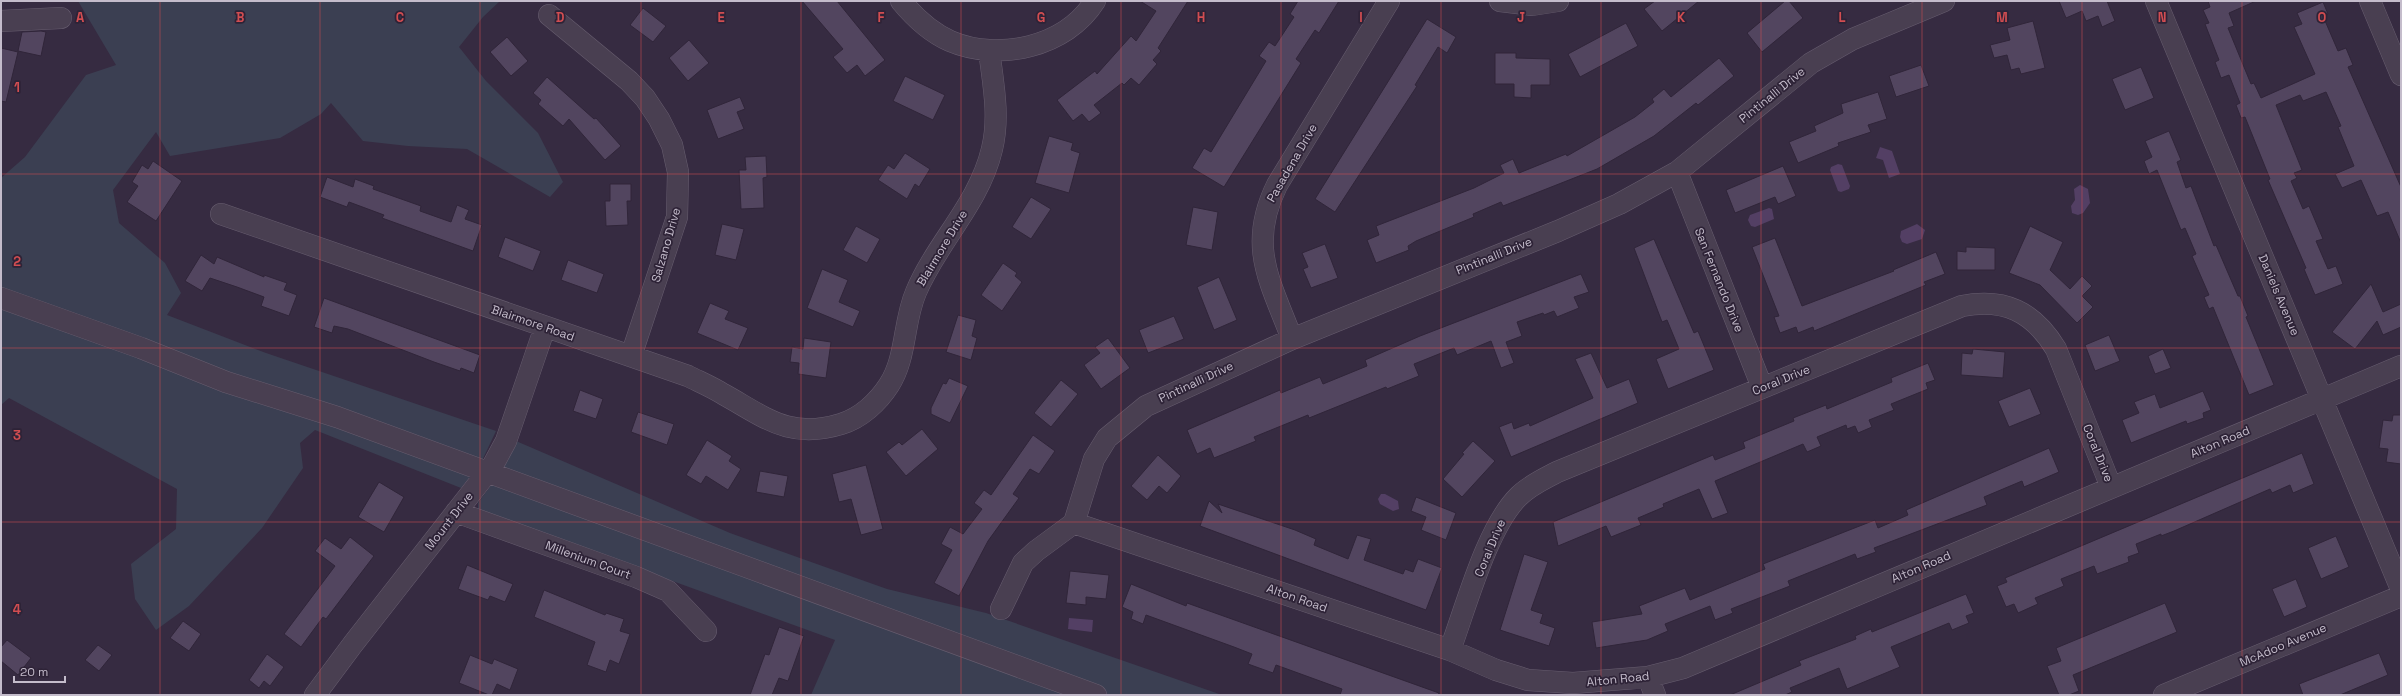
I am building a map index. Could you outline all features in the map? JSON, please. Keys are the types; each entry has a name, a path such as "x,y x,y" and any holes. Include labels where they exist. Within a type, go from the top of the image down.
{"street":[{"path":"901,1 912,15 936,34 950,41 972,48 989,50 1016,50 1040,43 1060,33 1079,20 1095,1"},
{"name":"Pasadena Drive","path":"1292,339 1265,266 1261,245 1262,223 1267,204 1277,185 1389,1"},
{"path":"1500,1 1532,5 1558,1"},
{"name":"Pintinalli Drive","path":"1074,523 1094,459 1106,438 1146,406 1292,339 1558,231 1619,204 1677,172 1811,63 1853,39 1944,1"},
{"name":"Daniels Avenue","path":"2156,1 2401,589"},
{"path":"2370,1 2401,75"},
{"name":"Salzano Drive","path":"549,15 629,81 645,98 659,119 672,145 678,172 679,193 677,217 631,356"},
{"path":"1,21 61,18"},
{"name":"Blairmore Drive","path":"842,424 862,414 878,400 890,384 898,367 906,321 915,293 926,270 975,195 985,172 992,148 996,120 996,106 989,50"},
{"name":"San Fernando Drive","path":"1677,172 1762,387"},
{"name":"Blairmore Road","path":"221,214 688,376 723,394 765,419 784,426 803,429 842,424"},
{"path":"1,298 141,348 226,382 337,417 1096,695"},
{"name":"Coral Drive","path":"1450,650 1495,530 1506,511 1519,496 1536,482 1762,387 1962,306 1979,303 1999,304 2019,311 2035,321 2047,334 2056,349 2111,487"},
{"name":"Mount Drive","path":"315,695 487,473 506,441 545,327"},
{"name":"Alton Road","path":"1074,523 1450,650 1496,670 1528,680 1652,686 1683,668 2401,366"},
{"name":"Millenium Court","path":"456,512 636,576 668,591 706,631"},
{"path":"1001,609 1023,563 1036,551 1074,523"},
{"name":"McAdoo Avenue","path":"2164,695 2401,596"}],"shaded area":[{"path":"78,1 500,1 483,17 459,47 486,81 538,133 563,182 550,197 467,149 408,146 363,141 331,103 321,114 280,138 170,156 156,132 113,190 119,223 165,263 181,293 167,315 266,353 496,431 480,465 461,488 315,430 300,443 303,468 262,528 189,606 156,630 135,599 131,564 176,529 177,489 9,398 1,405 1,178 25,157 86,75 116,65"},
{"path":"1880,147 1892,151 1900,174 1889,178 1883,160 1876,158"},
{"path":"1838,164 1842,165 1850,186 1849,189 1841,192 1838,191 1830,170 1831,167"},
{"path":"2080,185 2088,189 2090,203 2083,213 2078,215 2072,213 2071,206 2075,200 2074,189"},
{"path":"1769,208 1772,209 1774,219 1755,227 1751,226 1748,220 1750,215"},
{"path":"1917,224 1925,230 1922,239 1907,244 1902,242 1900,237 1901,231"},
{"path":"516,441 730,533 887,589 986,613 1222,695 811,695 835,640 485,513 478,509 478,503 502,470"},
{"path":"1381,494 1385,494 1398,501 1399,509 1393,511 1380,504 1378,499"},
{"path":"1069,618 1093,620 1092,632 1068,629"}],"building":[{"path":"802,1 837,1 885,60 865,76 857,65 847,73 833,57 843,49"},
{"path":"1140,1 1188,1 1158,48 1161,51 1153,60 1157,64 1139,85 1131,78 1124,85 1122,83 1094,105 1101,113 1089,122 1082,114 1073,121 1057,100 1095,71 1097,74 1131,36 1136,41 1156,11"},
{"path":"1298,1 1339,1 1319,33 1315,30 1296,59 1301,63 1224,187 1192,168 1204,148 1211,152 1266,61 1259,56 1269,42 1275,46 1294,17 1290,14"},
{"path":"1655,1 1699,1 1662,31 1644,9"},
{"path":"1785,1 1789,1 1803,18 1762,52 1747,33"},
{"path":"2059,1 2107,1 2115,21 2102,27 2098,16 2086,21 2082,11 2066,18"},
{"path":"2208,1 2256,1 2229,13 2234,26 2228,28 2251,84 2254,83 2261,98 2315,74 2294,27 2302,24 2297,13 2323,2 2328,14 2323,16 2338,51 2346,48 2353,65 2348,67 2401,187 2401,243 2388,212 2377,216 2361,180 2342,188 2335,174 2354,166 2338,127 2341,126 2326,92 2303,101 2300,95 2276,105 2302,170 2294,173 2297,178 2291,181 2303,209 2309,206 2323,239 2316,241 2328,269 2336,266 2343,284 2315,295 2304,269 2306,268 2268,180 2270,179 2245,117 2241,118 2236,105 2240,103 2229,75 2221,78 2215,62 2219,60 2205,24 2209,23 2203,10 2210,7"},
{"path":"643,8 666,26 653,42 630,25"},
{"path":"1427,19 1456,37 1447,53 1438,47 1415,85 1417,86 1335,212 1315,199"},
{"path":"2033,21 2045,68 2021,74 2019,68 2011,70 2007,55 1994,58 1990,45 2010,40 2007,28"},
{"path":"1626,23 1638,46 1580,77 1568,54"},
{"path":"22,32 46,32 41,56 18,51"},
{"path":"507,37 528,61 511,76 490,52"},
{"path":"689,40 709,63 688,81 669,58"},
{"path":"1,48 18,52 6,102 1,101"},
{"path":"1495,53 1516,53 1516,58 1550,59 1550,85 1531,85 1531,98 1514,97 1514,84 1495,84"},
{"path":"1719,58 1734,76 1698,105 1696,103 1654,136 1597,169 1503,206 1501,202 1473,214 1474,217 1416,241 1408,246 1409,250 1376,263 1367,240 1379,235 1376,226 1474,188 1504,173 1500,165 1513,159 1519,173 1566,154 1567,156 1635,117 1654,102 1652,99 1664,89 1671,97"},
{"path":"1921,65 1929,86 1896,97 1889,76"},
{"path":"2141,67 2154,98 2125,110 2112,79"},
{"path":"905,76 945,95 933,120 893,101"},
{"path":"547,77 594,119 596,118 621,146 605,160 569,119 563,126 538,104 541,100 533,93"},
{"path":"1878,92 1887,119 1868,125 1871,132 1838,143 1839,146 1798,163 1789,142 1816,131 1814,126 1843,113 1841,104"},
{"path":"740,97 745,109 737,112 744,129 718,139 707,110"},
{"path":"2169,131 2181,160 2177,162 2186,188 2191,186 2214,246 2216,245 2238,296 2240,296 2248,316 2246,317 2274,385 2249,395 2213,307 2209,309 2204,297 2209,295 2192,256 2196,254 2185,228 2181,230 2157,170 2149,174 2144,161 2152,157 2145,141"},
{"path":"1049,136 1073,143 1071,150 1080,153 1069,193 1035,183"},
{"path":"905,153 930,169 919,187 915,184 907,199 878,180 888,165 894,169"},
{"path":"766,156 767,177 763,178 764,208 741,209 739,170 746,170 745,157"},
{"path":"153,161 182,181 156,221 127,202 138,186 132,182 142,165 148,169"},
{"path":"1783,166 1796,196 1778,204 1775,197 1735,213 1726,190"},
{"path":"327,177 353,187 355,179 374,186 373,189 421,206 420,211 451,222 457,205 469,210 465,219 482,225 473,251 382,218 384,215 349,202 347,207 320,197"},
{"path":"610,184 631,184 631,201 627,201 628,225 606,226 605,201 610,201"},
{"path":"1031,197 1051,209 1031,239 1012,227"},
{"path":"1193,207 1218,212 1212,250 1186,245"},
{"path":"722,224 744,229 736,260 715,255"},
{"path":"856,226 880,239 867,263 843,250"},
{"path":"2030,226 2063,242 2050,270 2070,289 2082,276 2092,286 2082,296 2093,307 2077,323 2040,285 2009,273"},
{"path":"505,237 541,251 533,271 498,257"},
{"path":"1775,238 1802,306 1894,271 1893,270 1936,252 1945,274 1924,282 1926,285 1814,331 1813,327 1798,333 1796,327 1780,333 1774,317 1779,316 1752,247"},
{"path":"1654,239 1694,333 1698,331 1714,370 1668,389 1656,359 1679,349 1667,320 1662,322 1634,248"},
{"path":"1325,244 1338,278 1311,288 1303,269 1308,267 1302,253"},
{"path":"1966,247 1995,248 1995,270 1957,270 1957,251 1966,252"},
{"path":"201,255 214,264 217,257 264,277 264,275 287,283 284,290 297,295 289,316 261,306 264,297 237,287 210,278 202,291 185,281"},
{"path":"568,260 604,274 597,293 561,280"},
{"path":"1003,263 1017,273 1015,276 1022,282 1002,311 981,295"},
{"path":"822,269 848,280 839,302 860,311 853,327 807,308"},
{"path":"1581,274 1589,292 1574,297 1579,308 1557,317 1554,311 1544,315 1543,313 1517,322 1522,336 1506,342 1514,363 1501,368 1491,341 1457,355 1454,348 1414,364 1419,376 1387,389 1386,387 1309,418 1308,415 1254,437 1256,441 1214,458 1210,448 1197,454 1187,430 1280,390 1281,393 1320,377 1323,384 1367,366 1365,360 1420,336"},
{"path":"1219,277 1237,320 1214,330 1197,287"},
{"path":"2371,284 2383,312 2401,304 2401,327 2383,335 2377,321 2355,349 2332,332"},
{"path":"324,298 480,355 474,373 461,368 460,371 434,362 348,329 334,326 332,333 314,327"},
{"path":"710,303 729,311 725,319 748,328 738,350 697,333"},
{"path":"958,315 976,320 972,336 977,338 971,360 946,352"},
{"path":"1174,316 1184,339 1148,353 1139,330"},
{"path":"2109,335 2120,361 2095,371 2085,345"},
{"path":"804,338 831,342 826,378 798,374 799,363 790,362 792,347 803,349"},
{"path":"1108,338 1130,368 1101,389 1084,365 1100,353 1095,347"},
{"path":"1973,349 2005,352 2003,378 1961,375 1962,353 1972,354"},
{"path":"2163,349 2171,368 2155,374 2148,356"},
{"path":"1591,353 1607,388 1629,379 1638,403 1511,457 1499,427 1512,422 1514,429 1529,423 1530,426 1593,398 1575,359"},
{"path":"1928,363 1935,380 1926,383 1928,389 1891,404 1894,410 1869,420 1872,427 1858,433 1855,426 1847,429 1846,425 1817,437 1821,446 1807,452 1803,444 1715,481 1728,513 1712,519 1699,489 1663,504 1664,507 1638,518 1641,525 1611,537 1606,526 1558,546 1553,522 1713,455 1715,460 1745,448 1743,442 1794,421 1793,418 1826,405 1827,409 1892,382 1891,378"},
{"path":"949,378 968,386 950,423 931,414 931,408 943,383 946,384"},
{"path":"1061,380 1078,394 1051,427 1034,413"},
{"path":"2030,388 2041,414 2009,427 1998,401"},
{"path":"580,390 603,399 596,419 573,411"},
{"path":"2203,391 2211,410 2203,413 2204,418 2187,424 2186,421 2131,443 2122,420 2139,413 2134,402 2155,394 2160,408"},
{"path":"638,412 674,424 667,445 631,432"},
{"path":"2393,415 2401,415 2401,464 2386,462 2388,449 2379,448 2383,420 2392,421"},
{"path":"922,429 938,449 906,476 886,452 899,442 902,445"},
{"path":"1033,435 1055,451 1039,474 1030,469 1013,494 1019,498 988,541 959,596 934,583 952,550 941,544 950,527 963,534 982,509 974,503 984,490 991,495"},
{"path":"707,440 732,456 729,461 741,469 728,490 706,476 701,484 686,475"},
{"path":"1473,441 1495,461 1462,497 1443,479"},
{"path":"2049,448 2059,472 2024,487 2022,481 1984,497 1987,505 1874,548 1876,552 1857,559 1855,554 1788,581 1790,586 1731,609 1733,613 1715,620 1710,606 1665,624 1668,631 1647,640 1596,648 1592,622 1642,614 1639,606 1685,588 1690,600 1765,569 1763,564 1875,520 1878,528 1908,515 1906,510"},
{"path":"2302,453 2314,484 2293,493 2290,485 2272,493 2270,489 2174,531 2161,536 2161,534 2136,544 2139,553 2128,557 2129,562 2097,574 2094,566 2061,579 2064,586 2035,598 2038,604 2018,613 2014,604 2006,607 1997,586 2007,582 2005,578"},
{"path":"1158,455 1181,476 1167,493 1159,486 1147,500 1131,486"},
{"path":"866,465 883,529 861,535 851,499 839,502 832,474"},
{"path":"760,471 788,476 784,497 756,492"},
{"path":"379,482 404,497 384,532 358,517"},
{"path":"1416,497 1456,513 1446,540 1421,530 1426,517 1411,511"},
{"path":"1209,501 1222,513 1218,504 1295,530 1316,539 1314,545 1348,559 1357,535 1371,539 1364,560 1403,574 1405,569 1413,572 1418,559 1442,568 1426,610 1200,526"},
{"path":"2336,536 2349,567 2321,579 2308,548"},
{"path":"350,537 374,556 326,619 323,617 301,647 284,634 335,566 315,551 325,538 341,549"},
{"path":"1524,554 1548,562 1531,610 1543,614 1540,623 1555,628 1549,646 1500,630"},
{"path":"467,565 513,584 505,602 490,596 488,600 458,589"},
{"path":"1070,571 1109,575 1106,599 1086,597 1086,605 1066,603"},
{"path":"2296,579 2307,607 2284,617 2272,589"},
{"path":"1131,584 1186,606 1187,603 1439,693 1438,695 1340,695 1342,689 1276,665 1273,673 1248,664 1252,654 1234,647 1146,615 1143,624 1131,619 1133,612 1122,607"},
{"path":"544,590 605,615 606,613 624,619 620,631 630,634 619,664 610,660 606,672 587,665 595,642 534,617"},
{"path":"1966,594 1974,613 1966,616 1969,623 1952,630 1949,623 1891,647 1900,667 1847,689 1839,668 1790,688 1792,692 1785,695 1730,695 1801,665 1799,661 1856,639 1855,636 1871,629 1872,632"},
{"path":"2165,603 2177,632 2073,675 2079,691 2069,695 2059,695 2047,666 2061,661 2056,648"},
{"path":"183,621 201,634 189,651 170,638"},
{"path":"779,627 804,636 788,681 779,678 772,695 750,695 765,654 769,655"},
{"path":"7,640 31,658 18,675 1,661 1,647"},
{"path":"98,645 112,655 99,671 85,660"},
{"path":"2379,653 2388,675 2340,695 2303,695 2299,684"},
{"path":"267,654 284,667 270,686 264,681 259,688 249,680"},
{"path":"470,655 492,664 494,659 518,669 510,690 497,684 492,695 489,695 459,683"}]}
